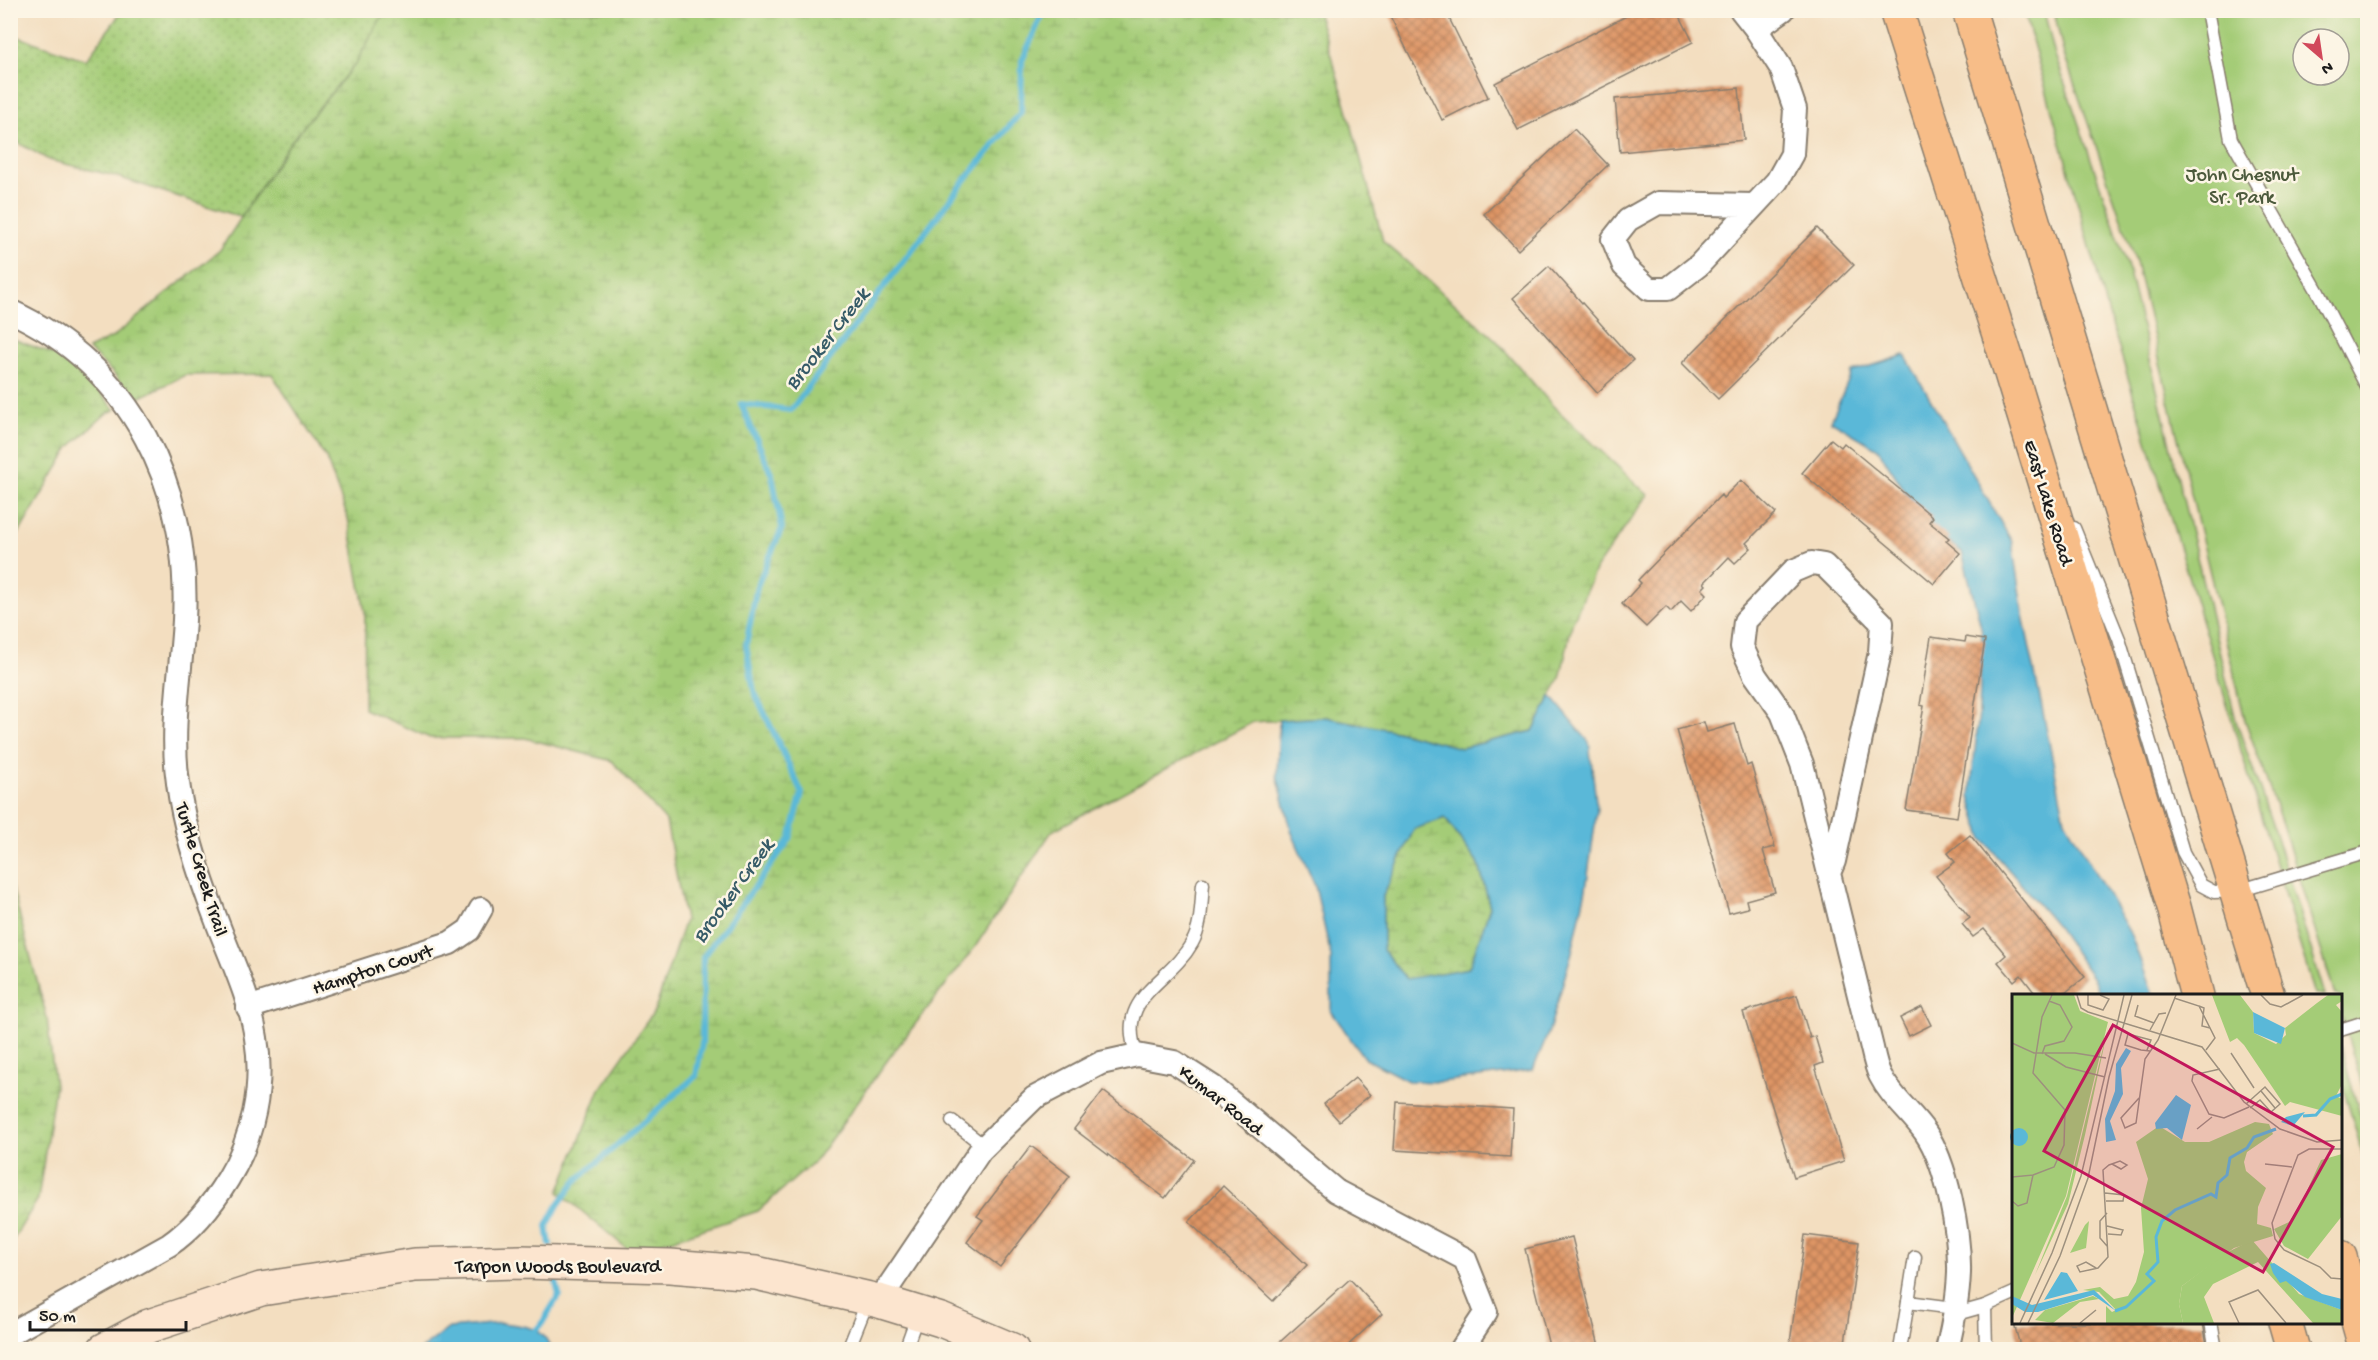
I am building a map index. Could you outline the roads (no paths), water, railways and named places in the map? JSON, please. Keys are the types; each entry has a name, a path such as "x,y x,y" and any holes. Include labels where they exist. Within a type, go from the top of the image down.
{"main road":[{"name":"East Lake Road","path":"1896,10 2007,360 2174,907 2196,994"},
{"path":"1968,10 2238,891 2267,994"},
{"path":"2342,1264 2366,1350"},
{"path":"2285,1324 2293,1350"}],"street":[{"path":"1741,10 1756,29 1780,68 1795,109 1792,154 1777,181 1699,265 1668,289 1649,289 1624,266 1612,239 1628,220 1658,203 1754,204"},
{"path":"1756,29 1783,10"},
{"name":"Turtle Creek Trail","path":"10,311 56,335 105,380 131,413 154,452 169,489 180,533 185,581 177,712 177,780 190,843 248,1008 256,1038 258,1067 252,1126 245,1148 219,1194 185,1234 10,1334"},
{"path":"1829,873 1834,861 1880,652 1882,623 1824,565 1812,563 1793,571 1745,621 1742,647 1755,675 1782,713 1802,764 1829,873 1879,1074 1894,1096 1926,1133 1943,1171 1956,1225 1959,1273 1947,1350"},
{"name":"Hampton Court","path":"248,1008 450,943 469,930 482,909"},
{"name":"Kumar Road","path":"874,1300 984,1146 1034,1098 1101,1063 1137,1055 1174,1062 1213,1087 1336,1191 1465,1259 1486,1312 1461,1350"},
{"name":"Tarpon Woods Boulevard","path":"104,1350 149,1326 261,1289 415,1265 521,1263 670,1266 756,1273 874,1300 919,1313 1012,1350"}],"lane":[{"path":"2207,10 2231,139 2318,292 2367,389"},
{"path":"2007,360 2063,500"},
{"path":"2072,521 2119,639 2190,868 2201,885 2214,892 2238,891 2367,852"},
{"path":"1137,1055 1131,1040 1130,1026 1141,999 1181,959 1192,944 1200,920 1203,884"},
{"path":"2342,1029 2367,1021"},
{"path":"952,1121 984,1146"},
{"path":"1900,1350 1915,1257"},
{"path":"1908,1302 1954,1311 1984,1306 2012,1293"},
{"path":"848,1350 874,1300"},
{"path":"1984,1306 1986,1350"},
{"path":"905,1350 919,1313"},
{"path":"2211,1324 2216,1350"}],"water":[{"path":"1905,355 2012,542 2023,615 2065,820 2131,935 2153,994 2100,994 2094,980 2058,928 1982,838 1970,796 1979,713 1982,631 1962,552 1929,528 1878,449 1831,421 1852,372"},
{"path":"1551,696 1589,742 1597,810 1586,889 1572,952 1549,1031 1533,1070 1440,1082 1408,1081 1364,1058 1331,1011 1331,956 1315,886 1292,833 1277,775 1279,720 1325,717 1396,731 1461,748 1533,731","holes":["1445,818 1479,865 1490,907 1469,968 1406,979 1383,950 1383,896 1414,829"]},
{"path":"501,1323 524,1326 538,1331 548,1341 550,1349 421,1349 449,1328"}],"waterway":[{"name":"Brooker Creek","path":"550,1244 547,1226 558,1205 575,1182 696,1076 702,1043 703,957 790,839 802,793 754,691 746,645 757,586 782,528 772,475 741,404 791,410 958,189 1021,112 1022,61 1044,10"},
{"name":"Brooker Creek","path":"531,1335 541,1325 559,1295 556,1282"}],"park label":[{"name":"John Chesnut Sr. Park","path":"2242,184"}]}
